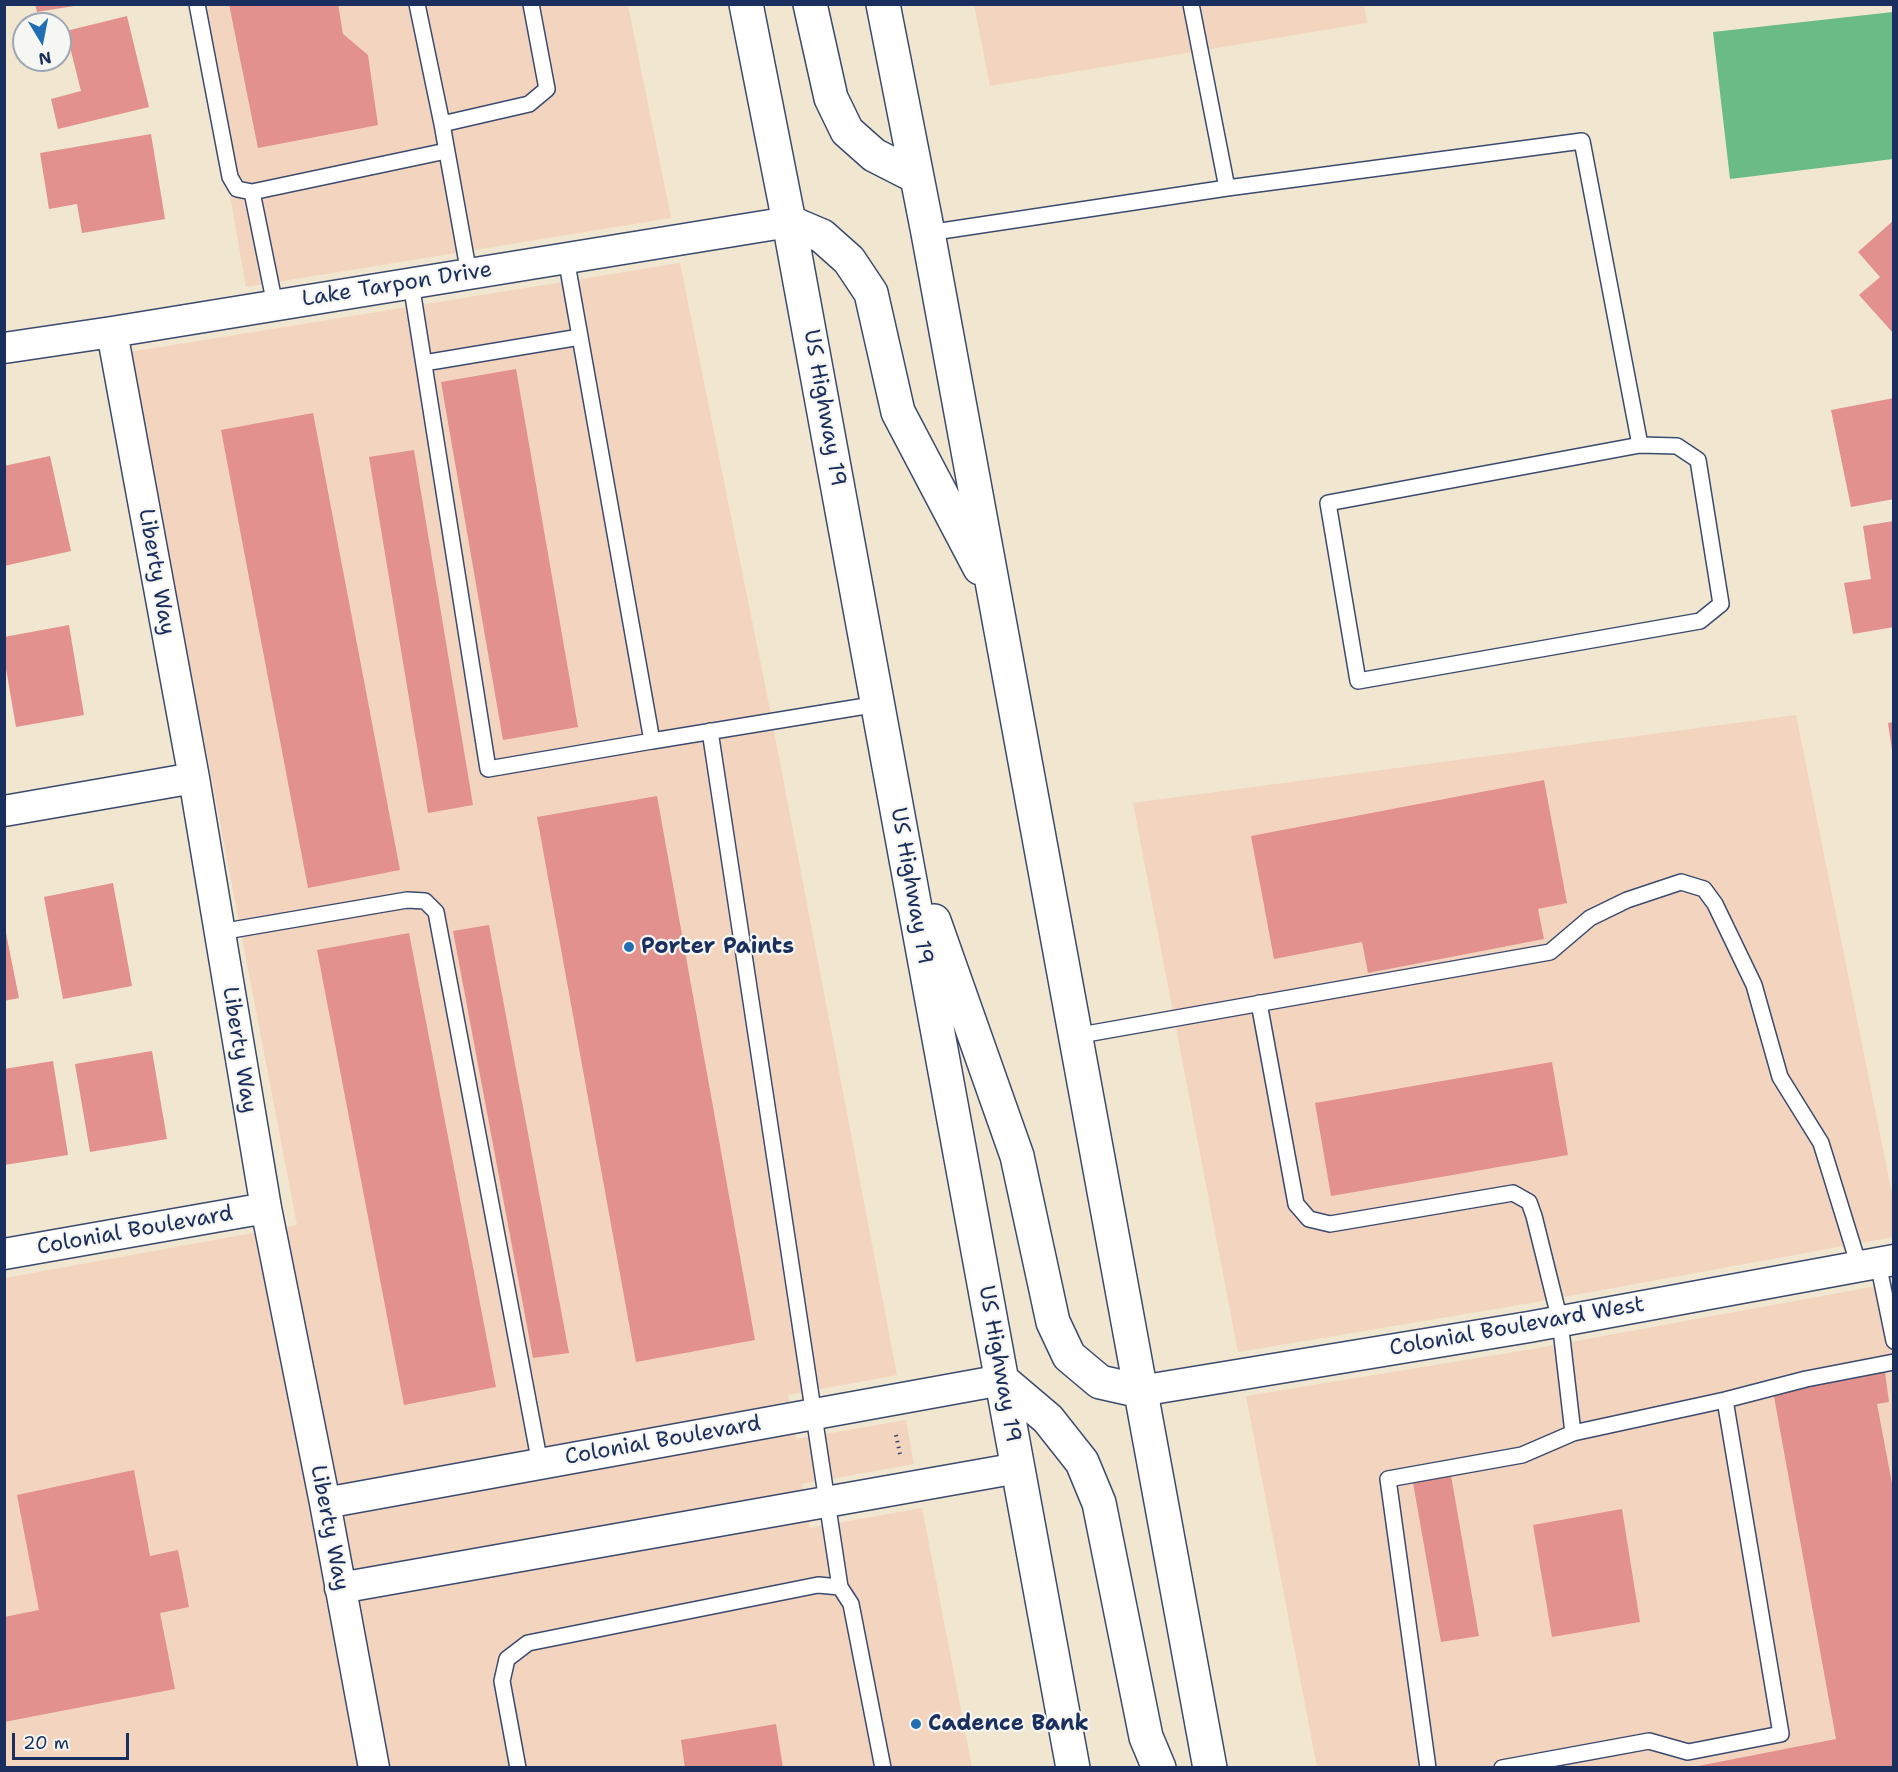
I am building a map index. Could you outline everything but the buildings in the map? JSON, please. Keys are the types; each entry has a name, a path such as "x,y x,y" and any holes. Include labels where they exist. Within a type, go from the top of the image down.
{"highway":[{"name":"US Highway 19","path":"746,4 789,222 1073,1767"},
{"path":"810,4 831,98 848,130 874,155 917,177"},
{"path":"883,4 928,233 1210,1767"},
{"path":"789,222 822,236 849,260 872,293 898,412 995,596"},
{"path":"900,823 1017,1156 1053,1322 1069,1356 1100,1382 1140,1391"},
{"path":"1002,1380 1048,1419 1082,1462 1099,1503 1146,1737 1159,1767"}],"street":[{"name":"Lake Tarpon Drive","path":"5,347 112,332 789,222"},
{"name":"Liberty Way","path":"112,332 194,778 266,1208 325,1503 374,1767"},
{"path":"4,811 194,778"},
{"name":"Colonial Boulevard","path":"4,1254 266,1208"},
{"name":"Colonial Boulevard West","path":"1140,1391 1560,1321 1877,1263"},
{"name":"Colonial Boulevard","path":"325,1503 1002,1380"},
{"path":"340,1588 1018,1468"}],"lane":[{"path":"197,4 230,177 237,189 252,192 446,151"},
{"path":"417,4 442,124 469,274"},
{"path":"442,124 529,104 548,89 531,4"},
{"path":"1191,4 1227,188"},
{"path":"928,233 1227,188 1582,141 1640,445"},
{"path":"252,192 275,305"},
{"path":"566,258 652,741"},
{"path":"411,283 488,768 878,704"},
{"path":"424,363 579,337"},
{"path":"1640,445 1677,446 1698,460 1721,604 1700,621 1358,681 1328,503 1640,445"},
{"path":"710,731 840,1587 851,1604 883,1767"},
{"path":"1075,1036 1550,952 1590,918 1627,900 1681,882 1704,889 1716,904 1754,985 1780,1077 1821,1143 1877,1263 1893,1341"},
{"path":"220,932 407,900 425,901 436,912 540,1464"},
{"path":"1259,1003 1296,1204 1309,1219 1330,1224 1513,1193 1529,1202 1560,1321 1573,1433"},
{"path":"1428,1767 1388,1479 1522,1455 1573,1433 1725,1400 1806,1379 1893,1362"},
{"path":"1502,1767 1648,1741 1688,1752 1781,1734 1725,1400"},
{"path":"518,1767 502,1681 507,1659 528,1643 818,1585 840,1587"}],"path":[{"path":"894,1425 900,1455"}],"shaded area":[{"path":"1364,4 1367,23 990,86 974,5"},
{"path":"197,5 628,5 671,218 246,287"},
{"path":"680,263 769,705 897,1375 788,1395 796,1439 906,1420 914,1464 802,1484 810,1528 922,1508 972,1767 5,1768 5,1278 297,1225 130,352"},
{"path":"1796,715 1893,1199 1893,1237 1525,1304 1238,1352 1133,803"},
{"path":"1893,1283 1893,1767 1317,1767 1246,1396 1533,1349"}],"green space":[{"path":"1893,12 1893,159 1730,179 1713,32"}],"place":[{"name":"Porter Paints","path":"629,947"},
{"name":"Cadence Bank","path":"916,1724"}]}
